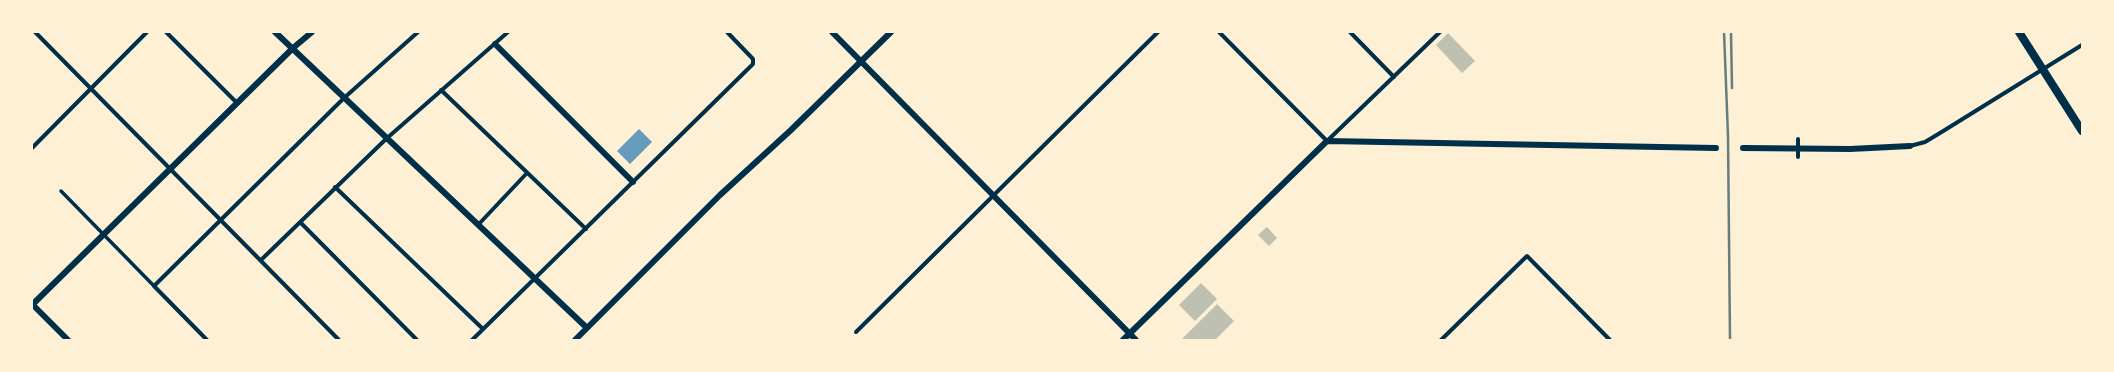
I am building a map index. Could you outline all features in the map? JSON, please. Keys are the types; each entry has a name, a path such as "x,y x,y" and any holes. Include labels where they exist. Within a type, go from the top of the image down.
{"main road":[{"path":"2019,32 2082,131"}],"street":[{"path":"35,32 339,340"},
{"path":"32,148 147,32"},
{"path":"166,32 237,103"},
{"path":"275,32 386,139 587,328"},
{"path":"68,340 32,304 293,48 312,32"},
{"path":"154,286 220,219 344,98 418,32"},
{"path":"260,260 386,139 508,32"},
{"path":"472,340 753,64 753,59 727,32"},
{"path":"832,32 1136,340"},
{"path":"575,340 720,195 891,32"},
{"path":"856,332 1158,32"},
{"path":"1219,32 1327,141 1716,148"},
{"path":"1350,32 1394,77"},
{"path":"1122,340 1440,32"},
{"path":"495,44 633,182"},
{"path":"1743,148 1850,149 1910,146 1925,142 2082,45"},
{"path":"441,90 586,229"},
{"path":"1798,139 1798,157"},
{"path":"478,225 527,173"},
{"path":"335,187 483,329"},
{"path":"61,191 207,340"},
{"path":"300,222 417,340"},
{"path":"1441,340 1527,256 1610,340"}],"water":[{"path":"639,129 652,142 630,164 617,151"}],"building":[{"path":"1448,33 1475,61 1462,73 1436,45"},
{"path":"1267,227 1277,238 1269,246 1258,235"},
{"path":"1201,283 1217,299 1195,321 1179,305"},
{"path":"1217,304 1234,321 1215,340 1181,340"}],"railway":[{"path":"1724,32 1728,136 1730,340"},
{"path":"1731,32 1732,88"}]}
